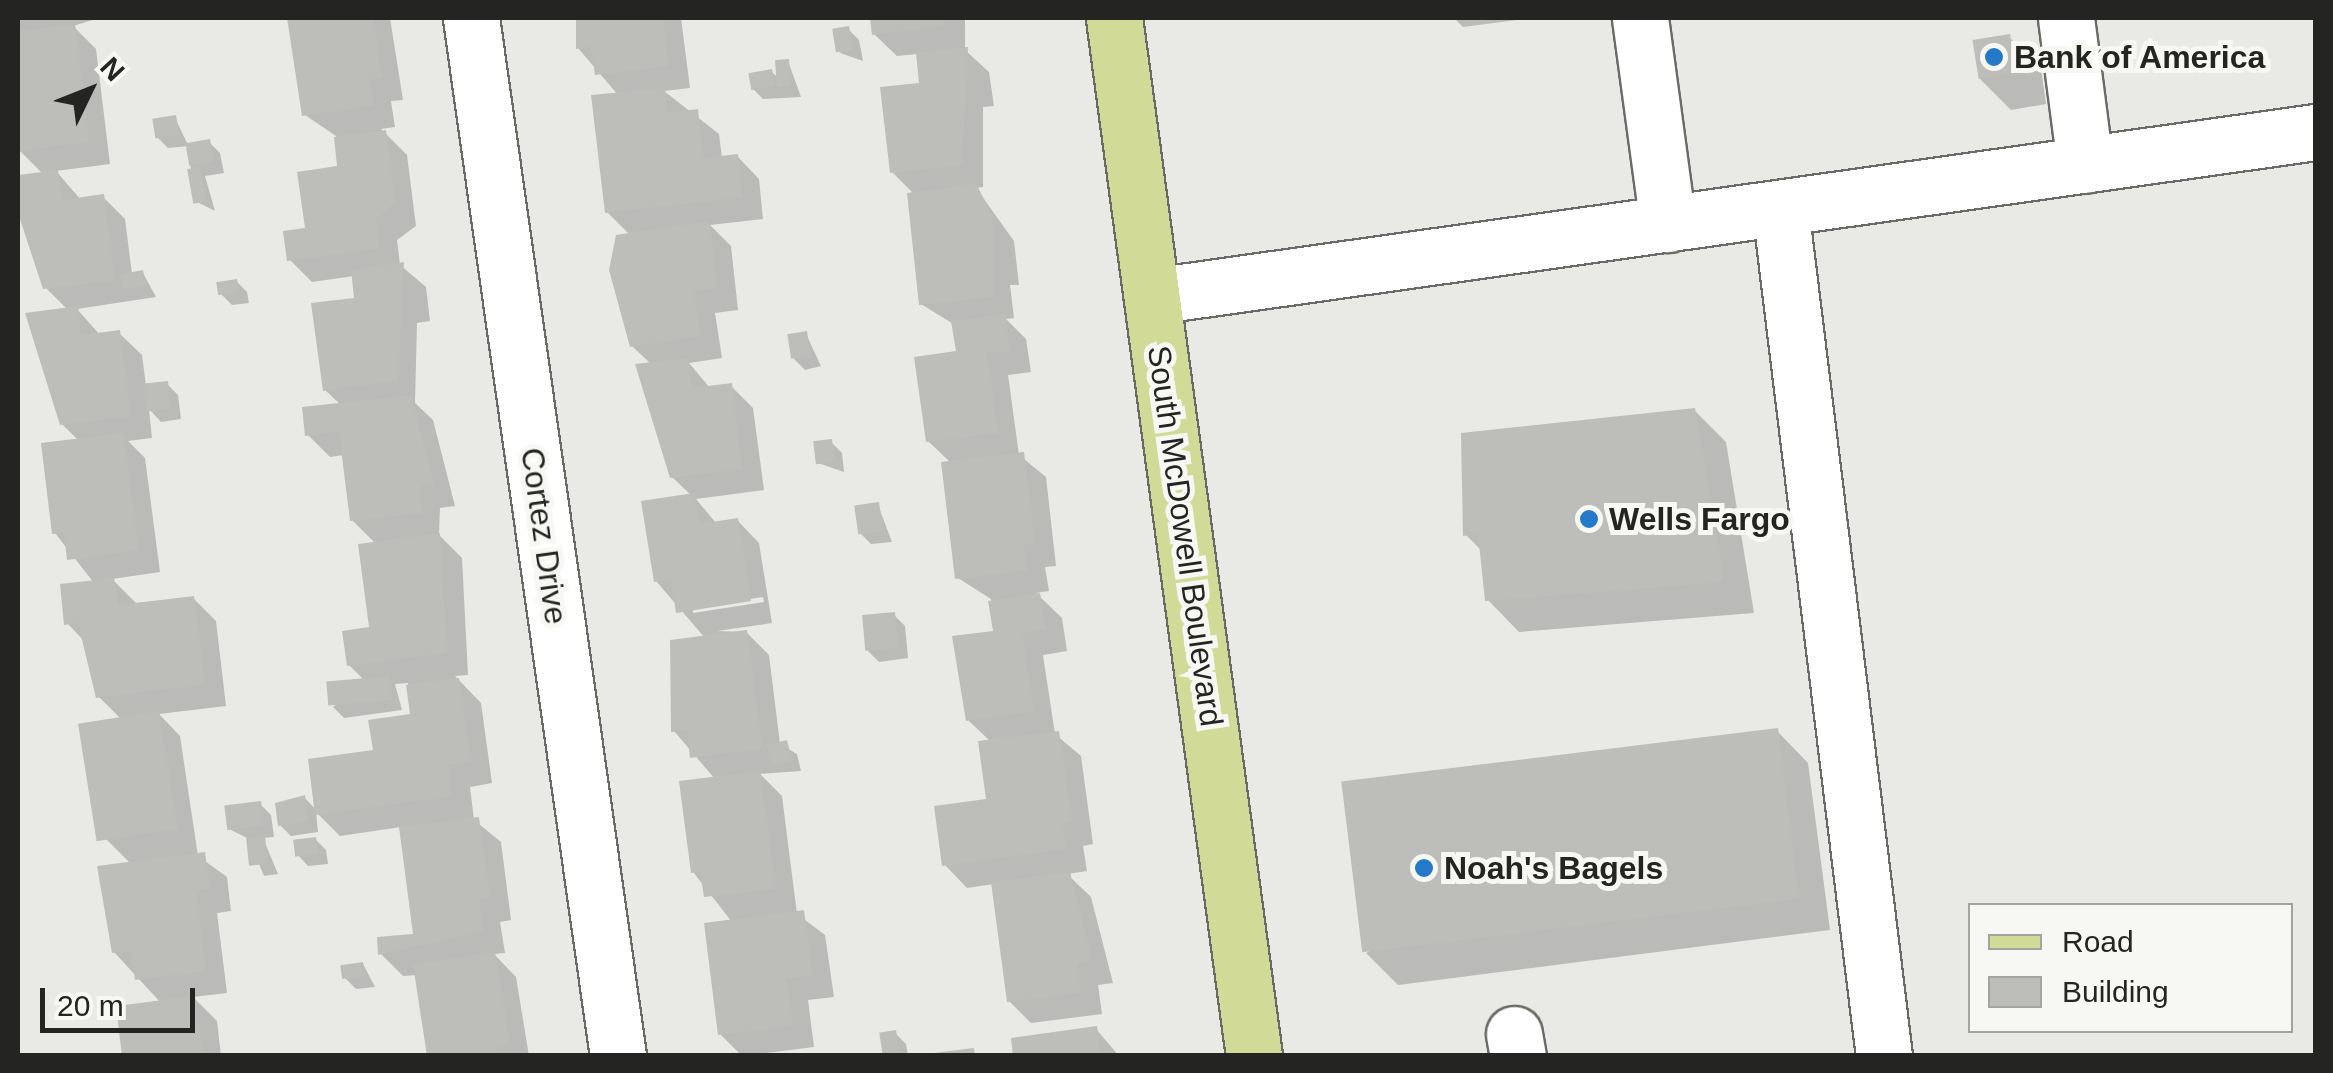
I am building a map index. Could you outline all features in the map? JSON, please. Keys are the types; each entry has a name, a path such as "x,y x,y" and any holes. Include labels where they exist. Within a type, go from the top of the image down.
{"main road":[{"name":"South McDowell Boulevard","path":"1114,18 1254,1056"}],"street":[{"name":"Cortez Drive","path":"470,18 618,1056"},
{"path":"1640,18 1668,224"},
{"path":"2066,18 2085,165"},
{"path":"1153,296 2316,132"},
{"path":"1780,208 1884,1056"}],"building":[{"path":"287,18 373,18 382,78 370,80 374,105 302,116"},
{"path":"576,18 663,18 669,66 595,75 591,46 576,49"},
{"path":"870,18 943,18 944,26 872,35"},
{"path":"75,24 89,142 18,151 18,31"},
{"path":"849,26 853,50 836,52 832,29"},
{"name":"Bank of America","path":"2010,34 2016,73 1979,78 1972,40"},
{"path":"968,47 962,165 890,173 880,87 919,83 916,53"},
{"path":"789,59 791,86 777,87 775,60"},
{"path":"772,69 775,86 751,90 748,73"},
{"path":"665,88 667,113 698,109 703,158 738,154 742,197 605,213 591,95"},
{"path":"176,115 179,135 155,139 152,119"},
{"path":"386,130 395,203 376,218 380,248 287,261 283,231 305,228 297,172 337,166 334,137"},
{"path":"210,139 214,162 189,166 185,143"},
{"path":"200,167 206,201 193,204 187,169"},
{"path":"58,170 62,200 104,194 115,280 43,289 18,213 18,175"},
{"path":"976,184 993,216 993,297 919,305 907,193"},
{"path":"709,221 717,288 694,291 701,336 630,347 609,270 616,235"},
{"path":"404,262 398,380 323,391 311,303 354,298 351,270"},
{"path":"143,270 146,286 123,290 120,274"},
{"path":"237,279 239,292 218,295 216,282"},
{"path":"78,306 81,335 120,330 131,416 60,425 25,313"},
{"path":"1005,314 1010,351 987,353 998,433 926,442 914,357 956,351 951,321"},
{"path":"807,331 811,356 791,359 787,334"},
{"path":"688,358 692,388 732,383 742,469 670,478 635,364"},
{"path":"168,381 171,409 147,411 144,384"},
{"path":"411,395 434,484 419,486 422,513 350,521 339,432 305,436 302,407"},
{"name":"Wells Fargo","path":"1695,408 1724,582 1485,601 1478,534 1463,536 1461,433"},
{"path":"123,433 139,550 67,560 64,533 52,534 41,443"},
{"path":"832,439 835,462 816,464 813,441"},
{"path":"1024,452 1035,544 1024,545 1027,570 955,579 941,462"},
{"path":"694,493 699,524 738,518 751,601 676,613 671,579 654,582 641,501"},
{"path":"879,502 883,531 858,534 854,505"},
{"path":"440,533 447,653 347,666 342,631 369,627 358,544"},
{"path":"114,578 118,605 194,596 205,684 96,698 78,623 64,625 60,584"},
{"path":"1040,593 1046,629 1022,633 1034,711 966,721 952,636 993,631 988,601"},
{"path":"895,612 898,648 865,651 862,615"},
{"path":"747,630 762,749 690,758 687,731 671,732 670,640"},
{"path":"390,676 392,700 328,705 326,682"},
{"path":"459,678 471,762 448,765 452,796 315,815 308,759 373,750 368,720 410,714 406,685"},
{"path":"159,711 178,829 97,841 78,724"},
{"path":"1778,728 1799,899 1362,952 1341,782"},
{"path":"1059,731 1072,822 1062,824 1066,849 942,866 934,806 986,799 978,741"},
{"path":"787,740 792,760 772,765 767,745"},
{"path":"760,771 776,889 704,897 700,871 691,873 679,781"},
{"path":"305,795 308,822 278,826 275,803"},
{"path":"261,801 264,826 227,830 224,806"},
{"path":"479,817 490,898 479,900 484,931 378,955 377,937 413,934 399,827"},
{"path":"265,836 268,864 249,866 246,838"},
{"path":"316,837 318,854 295,857 293,840"},
{"path":"205,852 210,889 196,891 206,971 135,980 131,951 112,953 97,866"},
{"path":"1070,872 1092,961 1077,963 1081,993 1007,1002 991,882"},
{"path":"804,910 813,975 787,979 793,1026 718,1035 704,923"},
{"path":"495,952 510,1044 496,1047 498,1056 427,1056 413,965"},
{"path":"363,962 365,976 342,979 340,965"},
{"path":"195,996 203,1056 122,1056 116,1006"},
{"path":"1097,1026 1101,1056 1013,1056 1011,1038"},
{"path":"896,1030 900,1055 883,1056 879,1033"},
{"path":"974,1048 975,1056 934,1053"}],"place":[{"name":"Bank of America","path":"1994,57"},
{"name":"Wells Fargo","path":"1589,519"},
{"name":"Noah's Bagels","path":"1424,868"}]}
